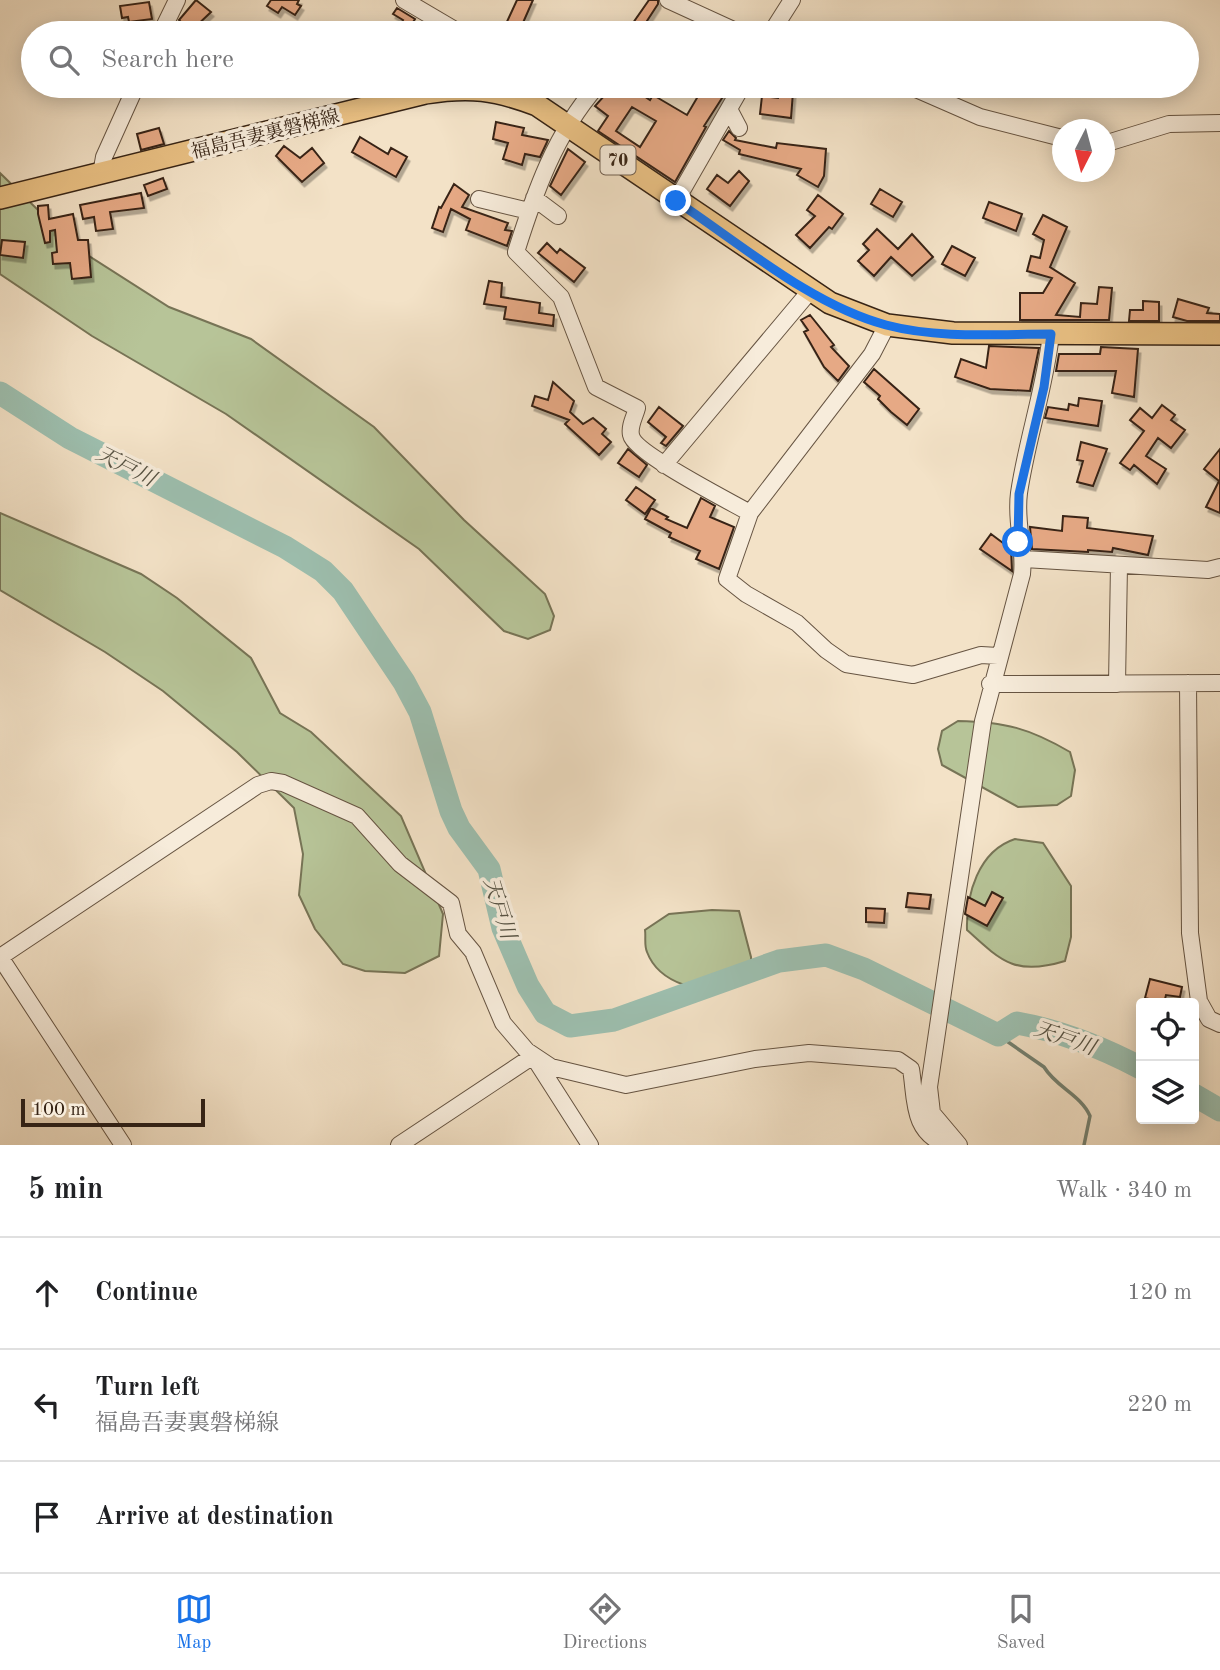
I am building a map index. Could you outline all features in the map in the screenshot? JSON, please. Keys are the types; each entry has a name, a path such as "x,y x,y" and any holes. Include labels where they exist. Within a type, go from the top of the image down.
{"main road":[{"name":"福島吾妻裏磐梯線","path":"0,198 412,98"},
{"name":"福島吾妻裏磐梯線","path":"532,98 676,201 810,291 859,316 887,325 953,334 1220,334"}],"street":[{"path":"167,21 177,0"},
{"path":"404,0 440,21"},
{"path":"668,0 714,21"},
{"path":"783,21 792,0"},
{"path":"101,174 104,157 131,98"},
{"path":"586,98 575,111 531,205 516,252 561,297 596,387 637,408 631,437 664,465 750,513"},
{"path":"676,201 736,98"},
{"path":"936,98 980,117 1052,135"},
{"path":"729,109 740,128"},
{"path":"1115,141 1169,124 1220,123"},
{"path":"479,199 531,205 558,216"},
{"path":"664,465 810,291"},
{"path":"887,325 872,354 750,513 727,579 752,598 804,628 836,659 875,671 913,675 981,655 999,656"},
{"path":"959,1145 943,1128 930,1106 934,1050 990,684 1024,559 1017,527 1019,494 1044,387 1051,334"},
{"path":"1024,559 1208,570 1220,567"},
{"path":"1117,684 1119,565"},
{"path":"1188,683 1190,933 1199,1001 1209,1019 1220,1024"},
{"path":"990,684 1220,683"},
{"path":"123,1145 0,957 258,785 276,782 357,816 400,864 452,903 458,934 473,952 496,1011 533,1056 590,1145"},
{"path":"533,1056 567,1072 626,1085 785,1055 828,1053 898,1059 911,1069 914,1109 919,1120 932,1137 947,1145"},
{"path":"399,1145 533,1056"}],"green space":[{"path":"0,173 78,249 169,307 251,339 374,427 464,520 545,594 554,616 550,630 528,639 504,631 419,549 226,414 92,336 0,274"},
{"path":"0,513 141,574 177,598 251,658 280,713 311,732 401,816 443,914 439,956 405,973 365,971 343,964 315,929 299,895 303,854 294,808 237,752 163,691 105,652 0,590"},
{"path":"958,721 1016,728 1042,737 1070,752 1075,770 1071,796 1057,805 1018,807 942,765 938,749 942,731"},
{"path":"1015,839 1043,843 1071,886 1071,937 1065,961 1034,967 1011,963 1000,958 967,930 972,889 983,864 1002,845"},
{"path":"712,910 739,911 751,957 752,972 736,985 709,989 684,985 661,972 646,950 645,930 669,914"}],"building":[{"path":"196,0 211,12 202,21 179,20"},
{"path":"271,0 299,0 297,4 301,6 295,15 282,7 278,13 267,6"},
{"path":"517,0 533,0 524,21 507,21"},
{"path":"649,0 658,0 647,21 634,21"},
{"path":"149,2 152,19 129,21 128,17 122,18 120,6"},
{"path":"397,8 415,19 402,21 393,14"},
{"path":"602,98 658,98 687,115 697,98 722,98 675,182 598,131 608,116 595,106","holes":["632,107 656,121 640,147 616,131"]},
{"path":"762,98 793,98 791,118 760,114"},
{"path":"496,122 524,128 522,135 548,140 540,157 525,154 522,165 503,159 508,143 493,139"},
{"path":"159,128 164,144 141,150 137,134"},
{"path":"729,131 735,140 776,148 777,143 826,149 824,176 818,187 797,175 801,169 739,154 740,150 723,140"},
{"path":"360,137 388,154 391,148 407,157 396,177 352,152"},
{"path":"284,146 300,158 312,148 324,163 302,182 276,156"},
{"path":"568,149 585,162 561,195 550,186"},
{"path":"739,171 749,181 730,206 707,189 717,175 728,183"},
{"path":"163,178 167,189 148,196 144,185"},
{"path":"454,184 469,195 462,207 508,223 505,230 512,231 507,246 466,230 470,219 451,209 443,232 432,228 439,207 441,208"},
{"path":"880,189 902,202 893,217 871,204"},
{"path":"141,193 144,208 110,212 113,229 96,231 94,217 83,219 80,205"},
{"path":"818,195 843,214 832,229 829,227 810,248 796,235 815,216 807,210"},
{"path":"989,202 1022,214 1016,231 983,218"},
{"path":"48,205 49,219 73,214 78,240 88,240 91,277 72,279 70,263 53,264 52,253 57,252 55,230 50,231 50,242 45,243 38,214 38,206"},
{"path":"1043,215 1067,227 1050,267 1075,283 1056,315 1080,317 1081,303 1097,304 1099,287 1112,288 1109,320 1020,320 1020,293 1043,293 1052,278 1027,271 1031,256 1040,258 1044,240 1033,234"},
{"path":"877,229 898,249 912,234 933,257 912,276 891,257 874,276 858,261 869,250 863,244"},
{"path":"2,240 25,242 23,258 0,255"},
{"path":"547,243 557,253 560,249 585,268 574,282 538,253"},
{"path":"952,246 975,258 965,276 942,264"},
{"path":"489,281 502,283 501,297 540,303 539,313 554,315 553,326 504,319 506,307 484,304"},
{"path":"1178,299 1209,308 1207,313 1220,314 1220,321 1187,321 1173,317"},
{"path":"1143,301 1159,302 1159,321 1129,321 1130,310 1143,310"},
{"path":"810,315 834,345 831,347 849,366 838,381 824,367 804,332 808,330 801,320"},
{"path":"989,346 1039,348 1030,391 990,389 955,377 961,359 986,368"},
{"path":"1101,347 1138,349 1134,397 1112,393 1116,371 1056,371 1059,354 1100,354"},
{"path":"874,369 919,409 907,425 878,399 880,396 864,382"},
{"path":"553,382 574,401 570,412 583,424 593,418 606,429 602,434 611,442 599,455 565,424 569,420 532,406 535,396 548,400"},
{"path":"1079,398 1102,401 1098,426 1045,418 1048,407 1068,410 1069,404 1078,406"},
{"path":"1162,405 1175,415 1171,420 1185,430 1171,448 1158,438 1146,456 1166,469 1157,484 1134,465 1130,470 1120,463 1144,431 1130,420 1140,408 1152,418"},
{"path":"659,407 683,426 666,446 661,443 666,437 648,422"},
{"path":"1081,442 1107,449 1093,486 1077,482 1083,461 1077,460"},
{"path":"628,449 647,465 639,477 618,463"},
{"path":"1220,449 1220,513 1206,507 1219,481 1204,469"},
{"path":"636,487 655,500 645,514 626,500"},
{"path":"701,498 715,506 710,517 734,527 719,569 696,559 700,551 669,537 671,533 645,519 651,508 668,517 666,519 687,528"},
{"path":"1063,516 1088,518 1087,528 1153,536 1148,555 1113,548 1112,552 1032,549 1030,527 1062,531"},
{"path":"991,534 1011,549 1012,571 980,549"},
{"path":"992,892 1003,898 987,926 965,914 968,897 985,906"},
{"path":"908,893 931,895 929,909 906,907"},
{"path":"866,908 885,909 884,923 866,922"},
{"path":"1150,979 1182,987 1180,997 1166,995 1165,998 1145,998"}],"waterway":[{"name":"天戸川","path":"0,393 70,438 285,547 323,571 343,591 404,682 420,712 451,811 459,828 489,869 503,928 528,986 545,1013 570,1026 614,1020 779,961 826,955 864,969 998,1035 1017,1023 1034,1026 1081,1041 1136,1066"},
{"path":"998,1035 1044,1067 1086,1109 1090,1116 1084,1145"},
{"name":"天戸川","path":"1199,1098 1220,1110"}],"route":[{"path":"676,201 797,283 830,303 859,316 915,331 953,334 1051,334 1044,387 1019,494 1018,542"}]}
